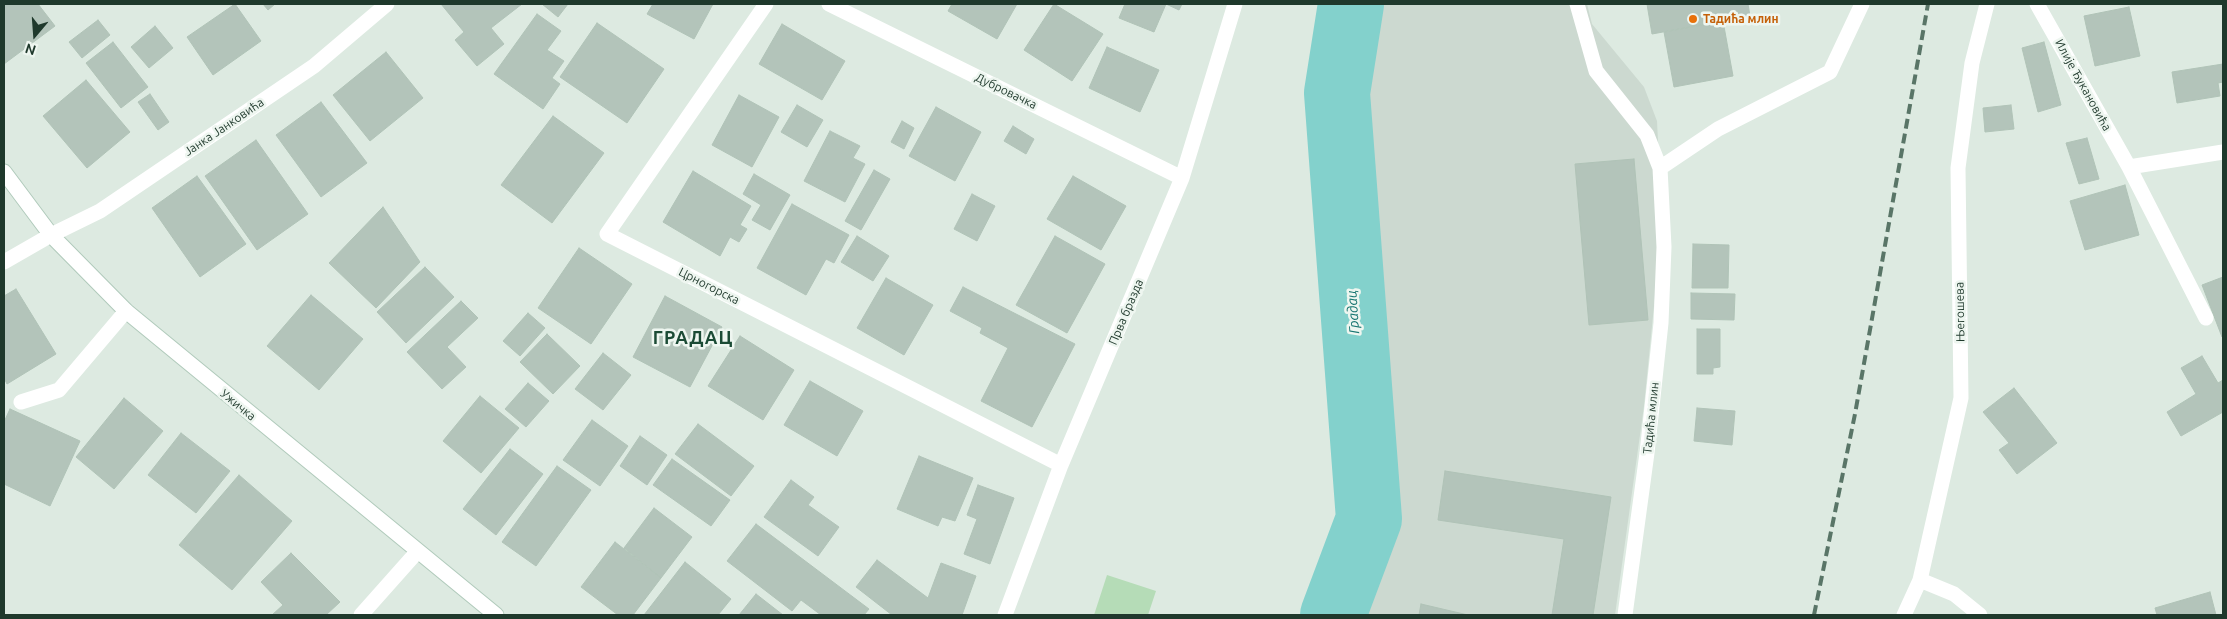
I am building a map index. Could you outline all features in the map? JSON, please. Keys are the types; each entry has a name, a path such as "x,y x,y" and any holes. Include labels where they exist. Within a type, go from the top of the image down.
{"street":[{"name":"Јанка Јанковића","path":"4,262 51,235 100,212 314,66 386,4"},
{"name":"Црногорска","path":"766,4 607,234 1061,465"},
{"name":"Дубровачка","path":"829,4 1182,178"},
{"name":"Прва бразда","path":"1004,615 1061,465 1182,178 1235,4"},
{"name":"Тадића млин","path":"1576,4 1596,71 1647,135 1660,168 1664,247 1661,323 1648,453 1625,615"},
{"path":"1660,168 1718,129 1830,72 1862,4"},
{"name":"Његошева","path":"1904,615 1920,580 1961,398 1958,168 1972,63 1987,4"},
{"name":"Илије Ђукановића","path":"2037,4 2129,167 2206,318"},
{"path":"2129,167 2223,152"},
{"name":"Ужичка","path":"4,172 51,235 126,311 496,615"},
{"path":"21,402 59,390 126,311"},
{"path":"362,615 417,552"},
{"path":"1920,580 1954,594 1980,615"}],"shaded area":[{"path":"1361,4 1587,4 1592,24 1644,87 1657,121 1661,200 1657,276 1644,406 1615,615 1332,615 1383,471 1353,43"}],"green space":[{"path":"1107,575 1156,591 1148,615 1094,615"}],"building":[{"path":"4,4 38,4 55,26 4,64"},
{"path":"235,4 261,41 213,75 187,37"},
{"path":"263,4 275,4 268,10"},
{"path":"441,4 522,4 491,28 504,44 477,66 455,40 464,32"},
{"path":"542,4 568,4 558,17"},
{"path":"653,4 713,4 694,39 647,14"},
{"path":"952,4 1017,4 997,39 948,11"},
{"path":"1054,4 1103,34 1072,81 1024,50"},
{"path":"1125,4 1166,4 1154,32 1119,18"},
{"path":"1166,4 1182,4 1179,10"},
{"name":"Тадића млин","path":"1647,4 1748,4 1750,16 1652,34"},
{"path":"2129,7 2140,56 2095,66 2084,16"},
{"path":"537,14 561,31 547,50 564,61 552,78 560,84 543,109 494,74"},
{"path":"98,20 110,35 82,58 69,42"},
{"path":"1723,21 1733,76 1674,87 1664,32"},
{"path":"597,23 664,69 627,123 560,77"},
{"path":"782,24 845,61 822,100 759,64"},
{"path":"155,26 173,48 149,68 131,47"},
{"path":"113,42 148,87 121,108 86,63"},
{"path":"2044,42 2061,105 2038,112 2022,48"},
{"path":"1107,47 1159,70 1140,112 1089,88"},
{"path":"386,52 423,98 370,141 333,95"},
{"path":"2223,64 2223,82 2218,83 2220,96 2177,103 2172,72"},
{"path":"86,80 130,132 87,168 43,116"},
{"path":"150,94 169,122 158,130 138,102"},
{"path":"739,95 779,117 752,167 712,145"},
{"path":"321,102 367,163 321,197 276,135"},
{"path":"797,105 823,120 807,147 781,132"},
{"path":"2011,105 2014,129 1985,132 1983,108"},
{"path":"936,107 981,132 955,181 909,156"},
{"path":"553,116 604,153 552,223 501,185"},
{"path":"902,121 914,128 904,149 891,142"},
{"path":"1013,126 1034,139 1026,154 1004,141"},
{"path":"830,131 860,146 853,158 865,164 845,202 804,181"},
{"path":"2087,138 2099,179 2079,184 2066,143"},
{"path":"256,140 308,214 257,250 205,176"},
{"path":"1634,159 1648,320 1589,325 1575,164"},
{"path":"874,170 890,179 861,230 845,221"},
{"path":"693,171 751,206 740,225 747,229 739,242 730,237 720,256 663,222"},
{"path":"754,174 790,195 770,230 752,220 761,205 743,194"},
{"path":"197,176 246,244 200,277 152,208"},
{"path":"1073,176 1126,206 1101,250 1047,219"},
{"path":"2125,185 2139,235 2085,250 2070,201"},
{"path":"972,194 995,206 977,241 954,229"},
{"path":"792,204 849,235 834,263 826,259 806,295 757,268"},
{"path":"383,207 420,262 376,308 329,263"},
{"path":"857,236 889,256 873,281 841,262"},
{"path":"1055,236 1105,264 1067,333 1016,305"},
{"path":"1693,244 1729,245 1728,288 1692,288"},
{"path":"579,248 632,284 591,344 538,308"},
{"path":"425,267 454,297 406,343 377,312"},
{"path":"2223,277 2223,336 2222,337 2202,285"},
{"path":"886,278 933,305 904,355 857,328"},
{"path":"963,287 1075,344 1032,427 981,401 1008,348 980,333 982,328 950,311"},
{"path":"16,289 56,354 7,384 4,378 4,296"},
{"path":"1691,293 1735,294 1734,320 1691,319"},
{"path":"311,295 363,339 319,390 267,346"},
{"path":"665,296 722,327 690,387 633,357"},
{"path":"461,301 478,318 447,347 466,367 442,389 407,352"},
{"path":"528,313 545,328 520,356 503,341"},
{"path":"1697,329 1720,329 1720,367 1713,368 1713,374 1697,374"},
{"path":"547,334 580,366 553,394 520,362"},
{"path":"740,336 794,370 763,420 708,386"},
{"path":"603,353 631,375 603,410 575,389"},
{"path":"2202,356 2218,383 2223,380 2223,412 2181,436 2167,412 2196,394 2181,368"},
{"path":"810,381 863,411 837,456 784,425"},
{"path":"528,383 549,401 526,427 505,409"},
{"path":"2014,388 2057,443 2017,474 1999,450 2009,443 1983,412"},
{"path":"480,396 519,428 481,473 443,441"},
{"path":"124,398 163,431 114,489 76,457"},
{"path":"1697,408 1735,411 1732,445 1694,441"},
{"path":"10,409 80,441 50,506 4,484 4,422"},
{"path":"592,420 628,446 600,486 563,460"},
{"path":"698,424 754,466 731,496 675,454"},
{"path":"181,433 230,471 196,513 148,475"},
{"path":"640,436 667,455 647,485 620,466"},
{"path":"510,449 543,474 496,535 463,509"},
{"path":"919,456 973,478 955,521 942,517 938,526 897,509"},
{"path":"672,459 730,500 711,526 653,485"},
{"path":"557,466 591,490 536,566 502,542"},
{"path":"1445,471 1611,497 1593,615 1552,615 1564,539 1438,520"},
{"path":"239,475 292,521 232,590 179,545"},
{"path":"791,480 814,497 808,505 839,527 818,556 764,517"},
{"path":"978,485 1014,498 990,564 964,554 977,519 967,515"},
{"path":"654,508 692,537 661,578 624,548"},
{"path":"756,524 869,609 864,615 821,615 801,600 792,611 727,561"},
{"path":"615,542 661,578 633,615 618,615 581,587"},
{"path":"291,553 340,602 326,615 272,615 283,605 261,582"},
{"path":"877,560 928,598 941,563 976,576 962,615 892,615 856,587"},
{"path":"685,562 731,599 718,615 644,615"},
{"path":"2210,592 2216,615 2157,615 2155,608"},
{"path":"756,594 783,615 739,615"},
{"path":"1421,604 1468,615 1419,615"}],"waterway":[{"name":"Градац","path":"1333,615 1369,519 1337,93 1351,4"}],"railway":[{"path":"1814,615 1855,414 1928,4"}],"place":[{"name":"Тадића млин","path":"1693,19"}],"district":[{"name":"ГРАДАЦ","path":"693,338"}]}
